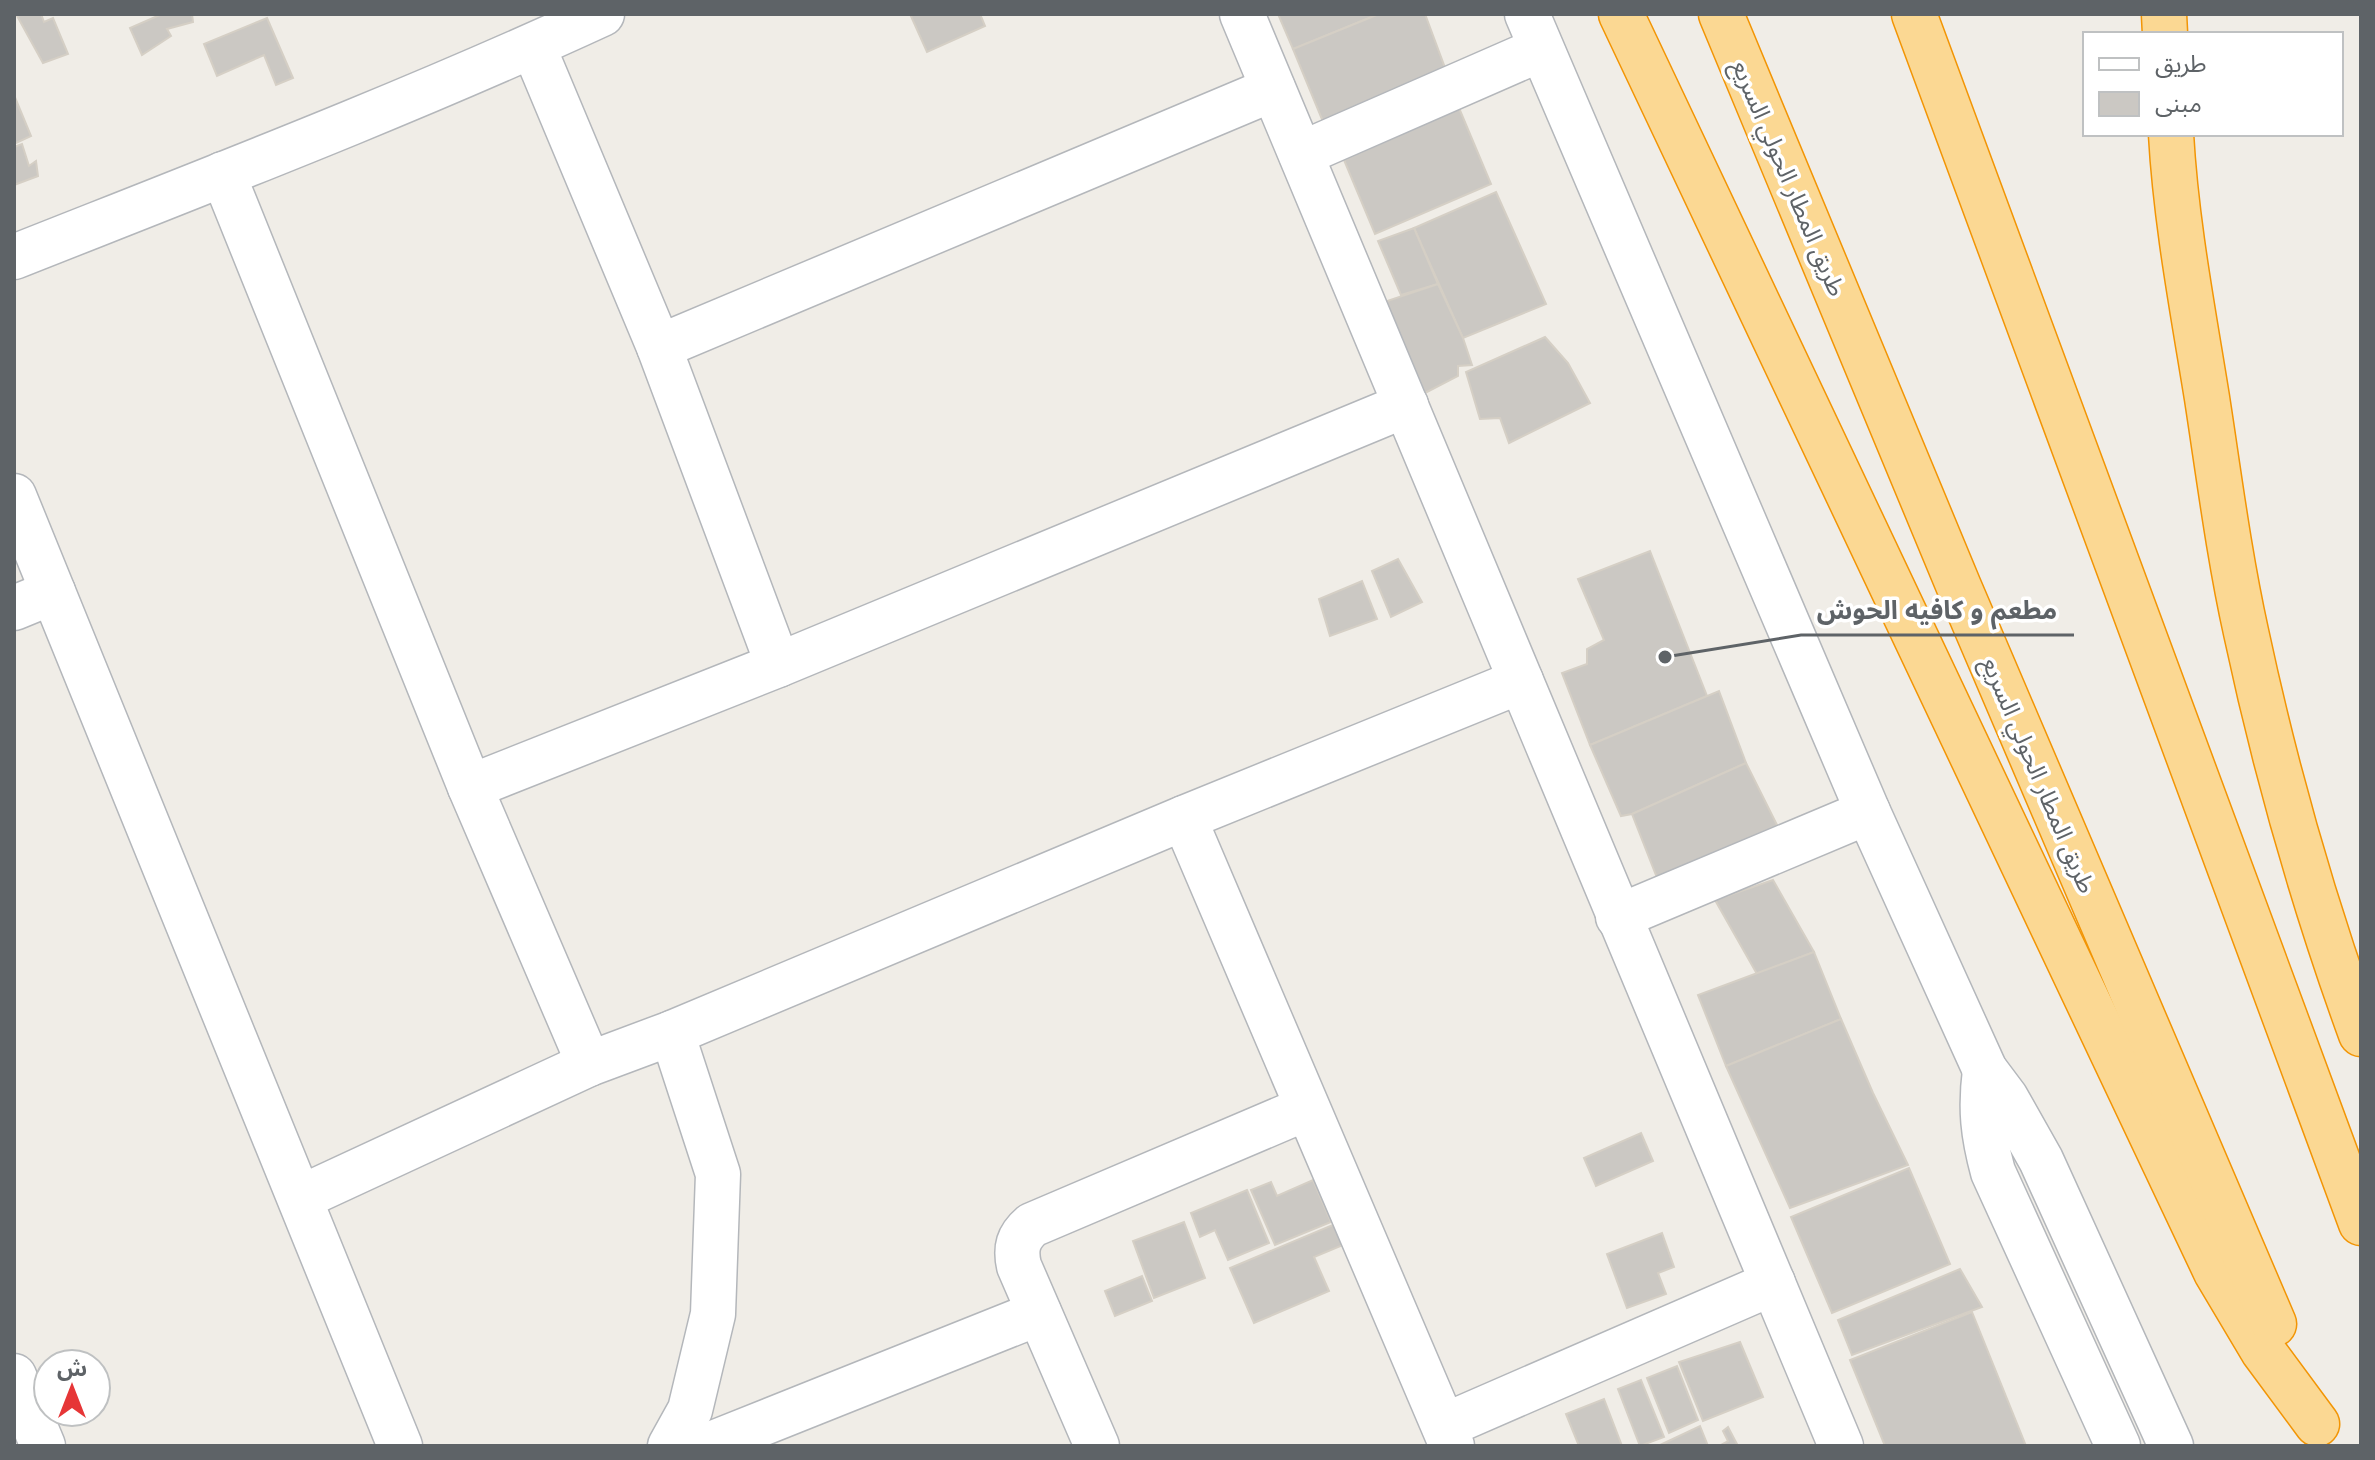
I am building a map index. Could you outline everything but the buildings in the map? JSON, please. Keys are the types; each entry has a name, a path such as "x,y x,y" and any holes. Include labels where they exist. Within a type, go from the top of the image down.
{"highway":[{"path":"1621,14 2216,1272 2263,1351 2322,1435"},
{"name":"طريق المطار الحولي السريع","path":"1721,14 1959,587 2322,1435"},
{"path":"1914,14 2361,1223"},
{"path":"2171,136 2173,176 2195,327 2245,630 2282,789 2329,945 2361,1034"}],"street":[{"path":"14,257 533,46 602,14"},
{"path":"1242,14 1841,1446"},
{"path":"1301,154 1534,31 1868,812 1985,1070 2006,1098 2041,1160 2171,1446"},
{"path":"533,46 659,347 778,665"},
{"path":"659,347 1273,89"},
{"path":"223,174 470,787 589,1064"},
{"path":"470,787 778,665 1406,405"},
{"path":"14,496 34,600 300,1198 400,1446"},
{"path":"300,1198 589,1064 672,1033 1184,818 1521,681"},
{"path":"1618,917 1868,812"},
{"path":"1184,818 1448,1436 1773,1283"},
{"path":"670,1446 690,1410 713,1314 718,1174 672,1033"},
{"path":"1985,1070 1981,1104 1984,1139 1993,1172 2118,1446"},
{"path":"1097,1446 1016,1254 1023,1233 1032,1225 1307,1108"},
{"path":"706,1446 1039,1313"},
{"path":"14,1376 43,1446"}],"place":[{"name":"مطعم و كافيه الحوش","path":"1665,657"}]}
